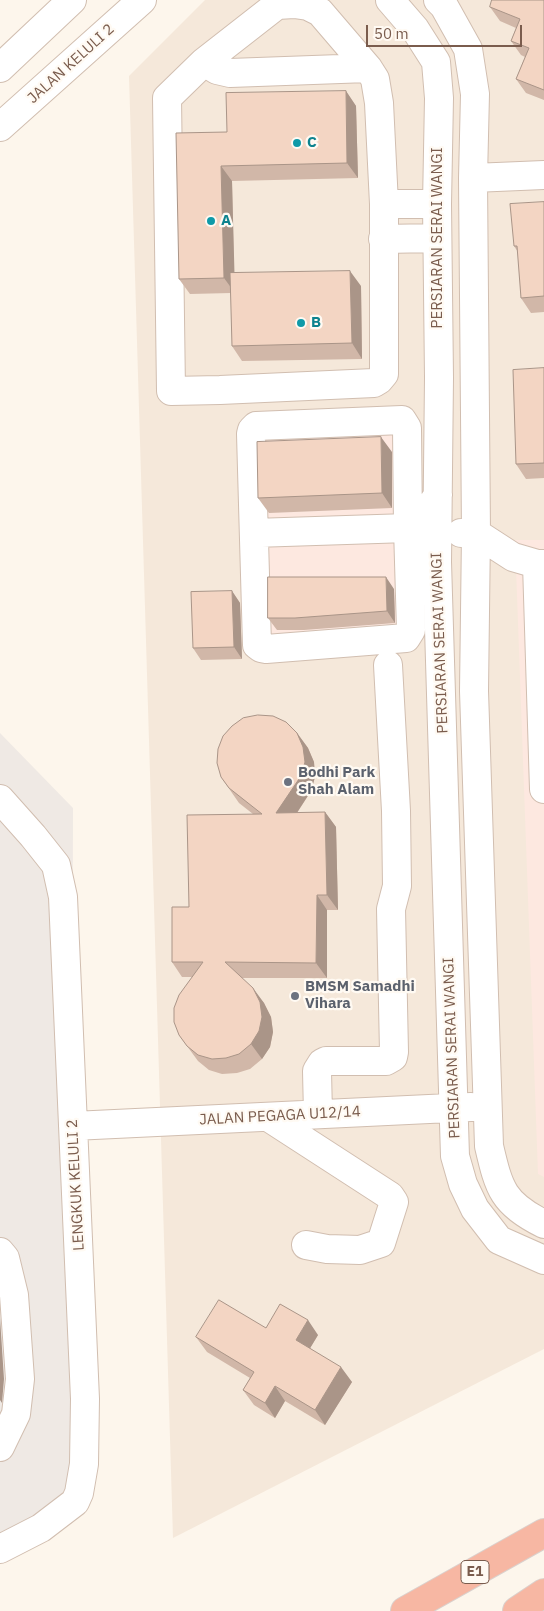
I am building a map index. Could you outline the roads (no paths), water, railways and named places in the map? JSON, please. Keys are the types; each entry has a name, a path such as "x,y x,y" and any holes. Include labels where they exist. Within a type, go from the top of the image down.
{"highway":[{"name":"E1","path":"405,1611 544,1533"},
{"path":"517,1611 544,1593"}],"street":[{"path":"10,59 56,0"},
{"path":"10,59 72,0"},
{"name":"JALAN KELULI 2","path":"0,127 142,0"},
{"name":"PERSIARAN SERAI WANGI","path":"390,0 415,29 436,62 439,98 437,204 437,562 455,1156 463,1184 475,1209 498,1240 544,1260"},
{"path":"438,0 444,6 468,49 475,94 473,178 476,533 474,691 489,1146 496,1176 508,1200 544,1224"},
{"path":"294,4 308,6 320,12 368,68 375,79 379,103 384,204 384,374 374,383 171,391 167,102 170,95 204,62 277,5 294,4"},
{"path":"204,62 217,70 230,73 368,68"},
{"path":"473,178 544,175"},
{"path":"384,204 437,204"},
{"path":"383,239 437,238"},
{"path":"402,420 407,428 408,528 410,630 406,638 266,649 258,645 256,640 251,434 256,426 402,420"},
{"path":"408,528 410,518 432,504 438,495"},
{"path":"254,532 408,528"},
{"path":"408,528 437,562"},
{"path":"437,533 476,533 513,557 540,564 544,789"},
{"path":"318,1114 317,1071 322,1063 326,1061 386,1061 393,1056 394,1052 391,909 397,886 396,810 388,666"},
{"name":"LENGKUK KELULI 2","path":"0,799 56,865 63,897 85,1399 84,1464 79,1493 75,1502 41,1528 0,1549"},
{"name":"JALAN PEGAGA U12/14","path":"73,1126 487,1106"},
{"path":"268,1117 390,1196 394,1202 382,1243 360,1250 327,1249 306,1245"},
{"path":"0,1252 5,1258 14,1295 20,1379 16,1414 0,1447"}],"place":[{"name":"C","path":"297,143"},
{"name":"A","path":"211,221"},
{"name":"B","path":"301,323"},
{"name":"Bodhi Park Shah Alam","path":"288,782"},
{"name":"BMSM Samadhi Vihara","path":"295,996"}]}
